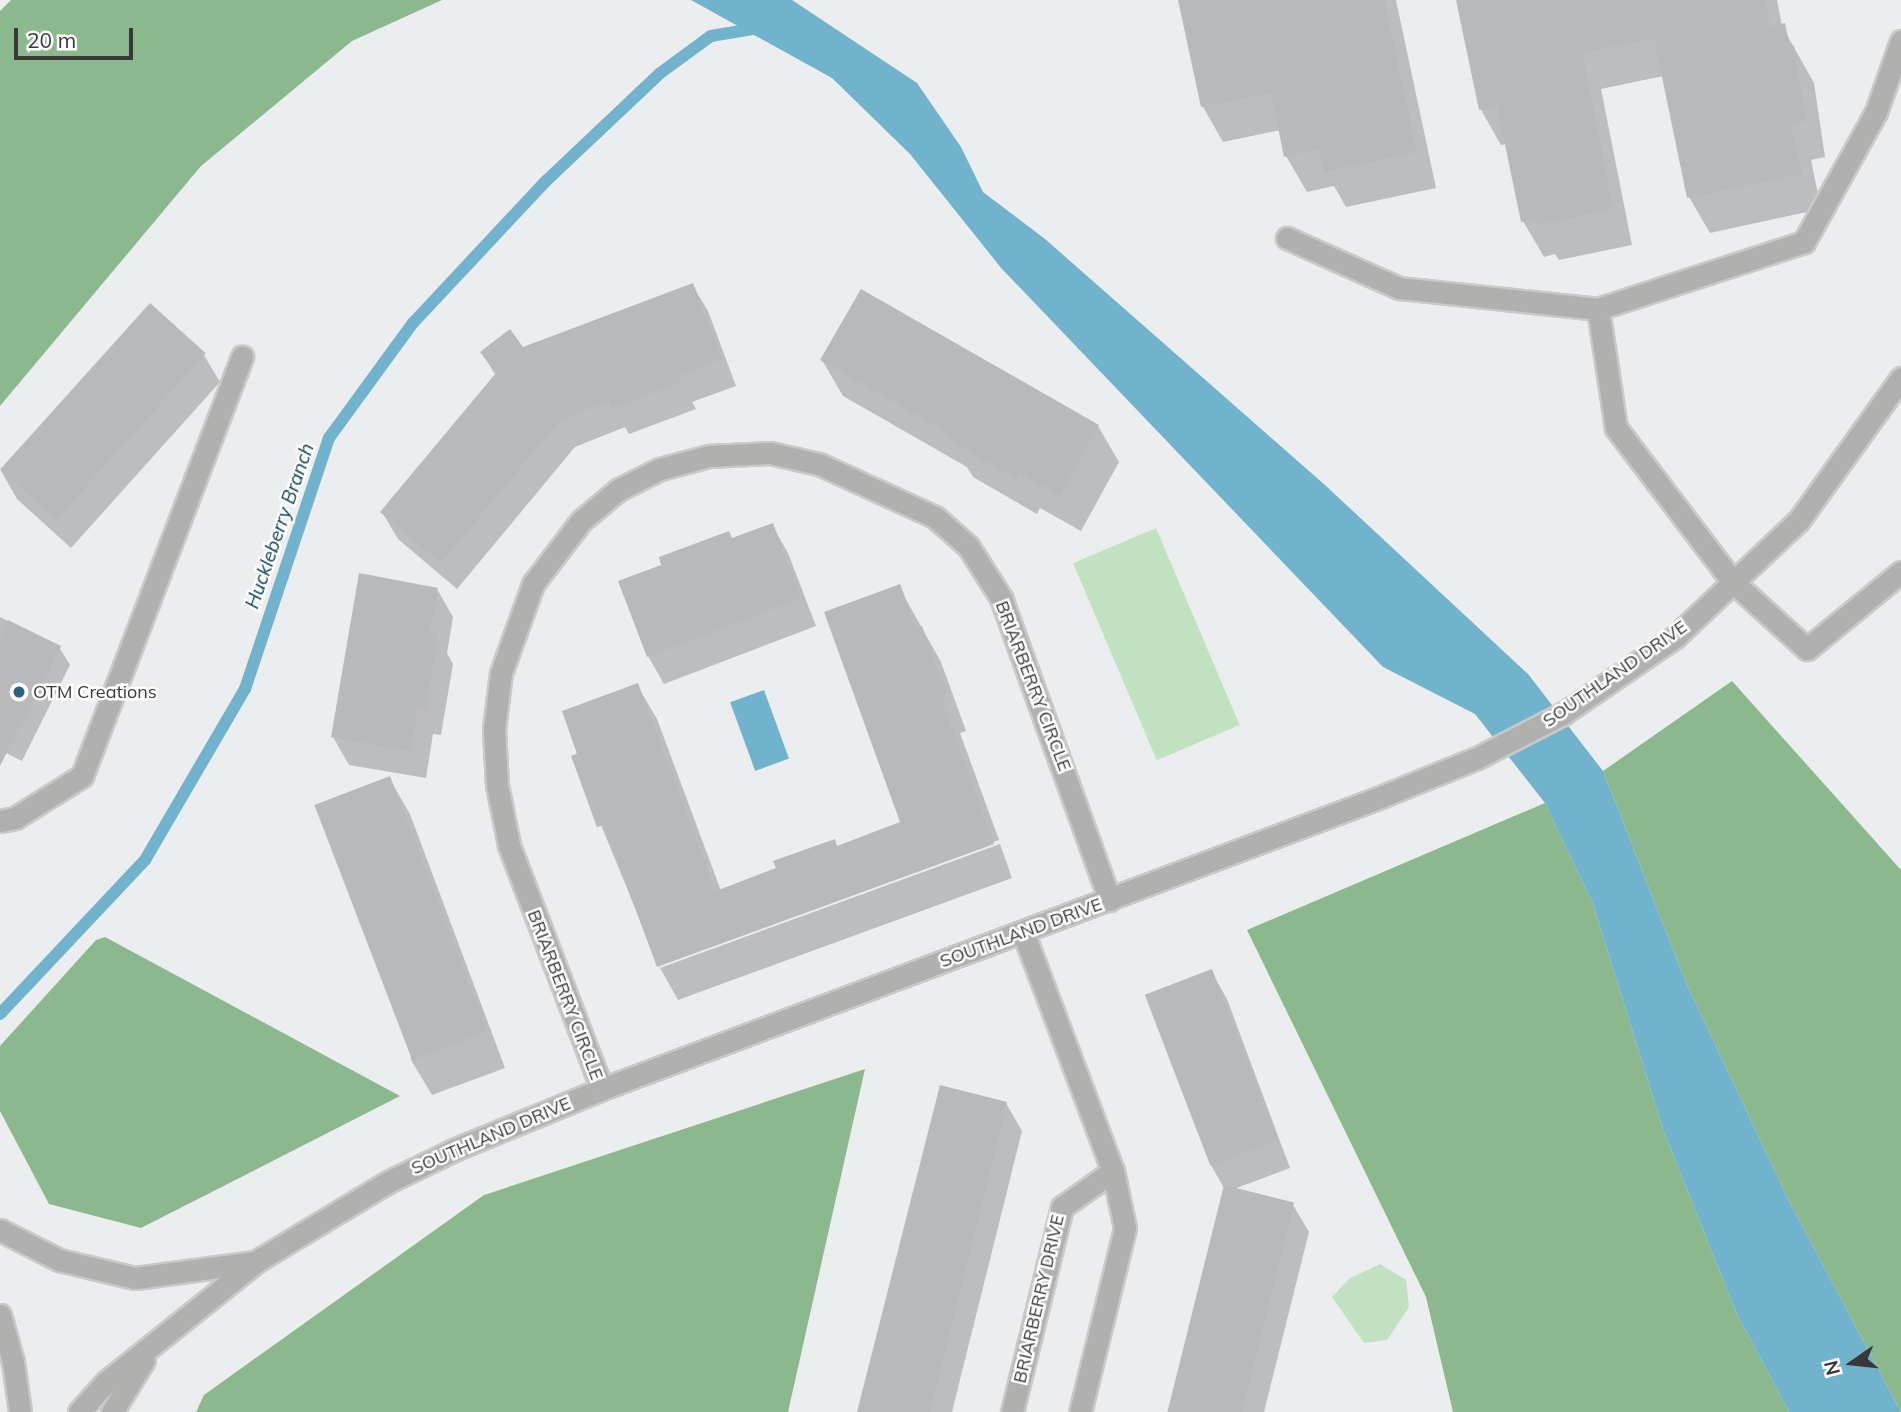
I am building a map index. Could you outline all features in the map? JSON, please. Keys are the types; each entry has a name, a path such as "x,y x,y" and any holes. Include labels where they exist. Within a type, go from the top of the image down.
{"street":[{"path":"1287,238 1399,288 1598,309 1804,242 1876,111 1901,41"},
{"path":"1598,309 1616,428 1733,582 1807,649 1901,572"},
{"path":"0,821 15,818 82,776 242,358"},
{"name":"SOUTHLAND DRIVE","path":"79,1412 106,1382 257,1261 388,1182 602,1089 1373,800 1477,758 1564,713 1675,636 1798,520 1901,378"},
{"name":"BRIARBERRY CIRCLE","path":"602,1089 509,845 497,785 494,729 501,673 533,584 581,521 618,490 660,469 709,456 770,453 819,464 935,517 968,546 1001,598 1110,900"},
{"path":"1023,932 1113,1171 1125,1228 1080,1412"},
{"name":"BRIARBERRY DRIVE","path":"1012,1412 1062,1207 1113,1171"},
{"path":"0,1230 59,1260 135,1278 257,1261"},
{"path":"0,1315 13,1362 20,1412"},
{"path":"112,1412 155,1343"}],"green space":[{"path":"11,0 442,0 352,41 201,166 0,406 0,11"},
{"path":"1156,528 1240,725 1157,760 1073,563"},
{"path":"1732,681 1901,870 1901,1412 1789,1201 1687,985 1603,771"},
{"path":"1545,803 1593,904 1663,1129 1737,1314 1789,1412 1453,1412 1426,1297 1247,930"},
{"path":"105,937 400,1096 141,1228 49,1204 0,1111 0,1046 96,940"},
{"path":"865,1069 788,1412 196,1412 204,1395 484,1195"},
{"path":"1380,1264 1406,1280 1409,1307 1387,1340 1364,1343 1332,1297 1350,1278"}],"water":[{"path":"691,0 792,0 917,83 961,147 983,192 1045,239 1326,486 1528,674 1603,771 1687,985 1789,1201 1901,1412 1789,1412 1737,1314 1663,1129 1593,904 1545,803 1475,714 1383,667 1002,269 910,154 832,78"},
{"path":"764,690 789,759 755,771 730,702"}],"building":[{"path":"1178,0 1384,0 1417,152 1324,172 1319,149 1284,157 1271,93 1201,107"},
{"path":"1456,0 1765,0 1770,26 1785,23 1790,46 1794,46 1806,121 1791,124 1802,174 1687,198 1654,38 1582,53 1613,209 1537,225 1535,219 1521,222 1497,106 1479,110"},
{"path":"693,283 722,359 679,375 682,382 612,408 609,401 560,420 441,563 380,512 496,373 480,352 510,329 523,347"},
{"path":"861,289 1099,425 1060,496 1019,473 1016,479 951,441 953,436 820,360"},
{"path":"150,303 206,353 56,520 0,469"},
{"path":"773,523 801,598 647,657 618,581 661,565 659,557 729,531 732,538"},
{"path":"359,573 438,588 430,633 438,634 426,709 418,707 411,751 331,737"},
{"path":"900,584 917,629 922,626 948,697 942,700 994,844 657,967 604,825 597,827 571,756 577,754 562,711 638,683 716,891 776,868 773,861 835,839 837,846 900,822 824,612"},
{"name":"OTM Creations","path":"8,620 61,646 0,766 0,638"},
{"path":"390,776 488,1031 412,1060 314,805"},
{"path":"1212,969 1278,1140 1210,1166 1145,995"},
{"path":"940,1085 1007,1102 949,1339 930,1412 857,1412"},
{"path":"1224,1185 1294,1202 1242,1412 1167,1412"}],"waterway":[{"name":"Huckleberry Branch","path":"0,1014 145,860 245,689 329,438 413,323 546,181 659,74 711,36 759,28"}],"place":[{"name":"OTM Creations","path":"19,692"}]}
